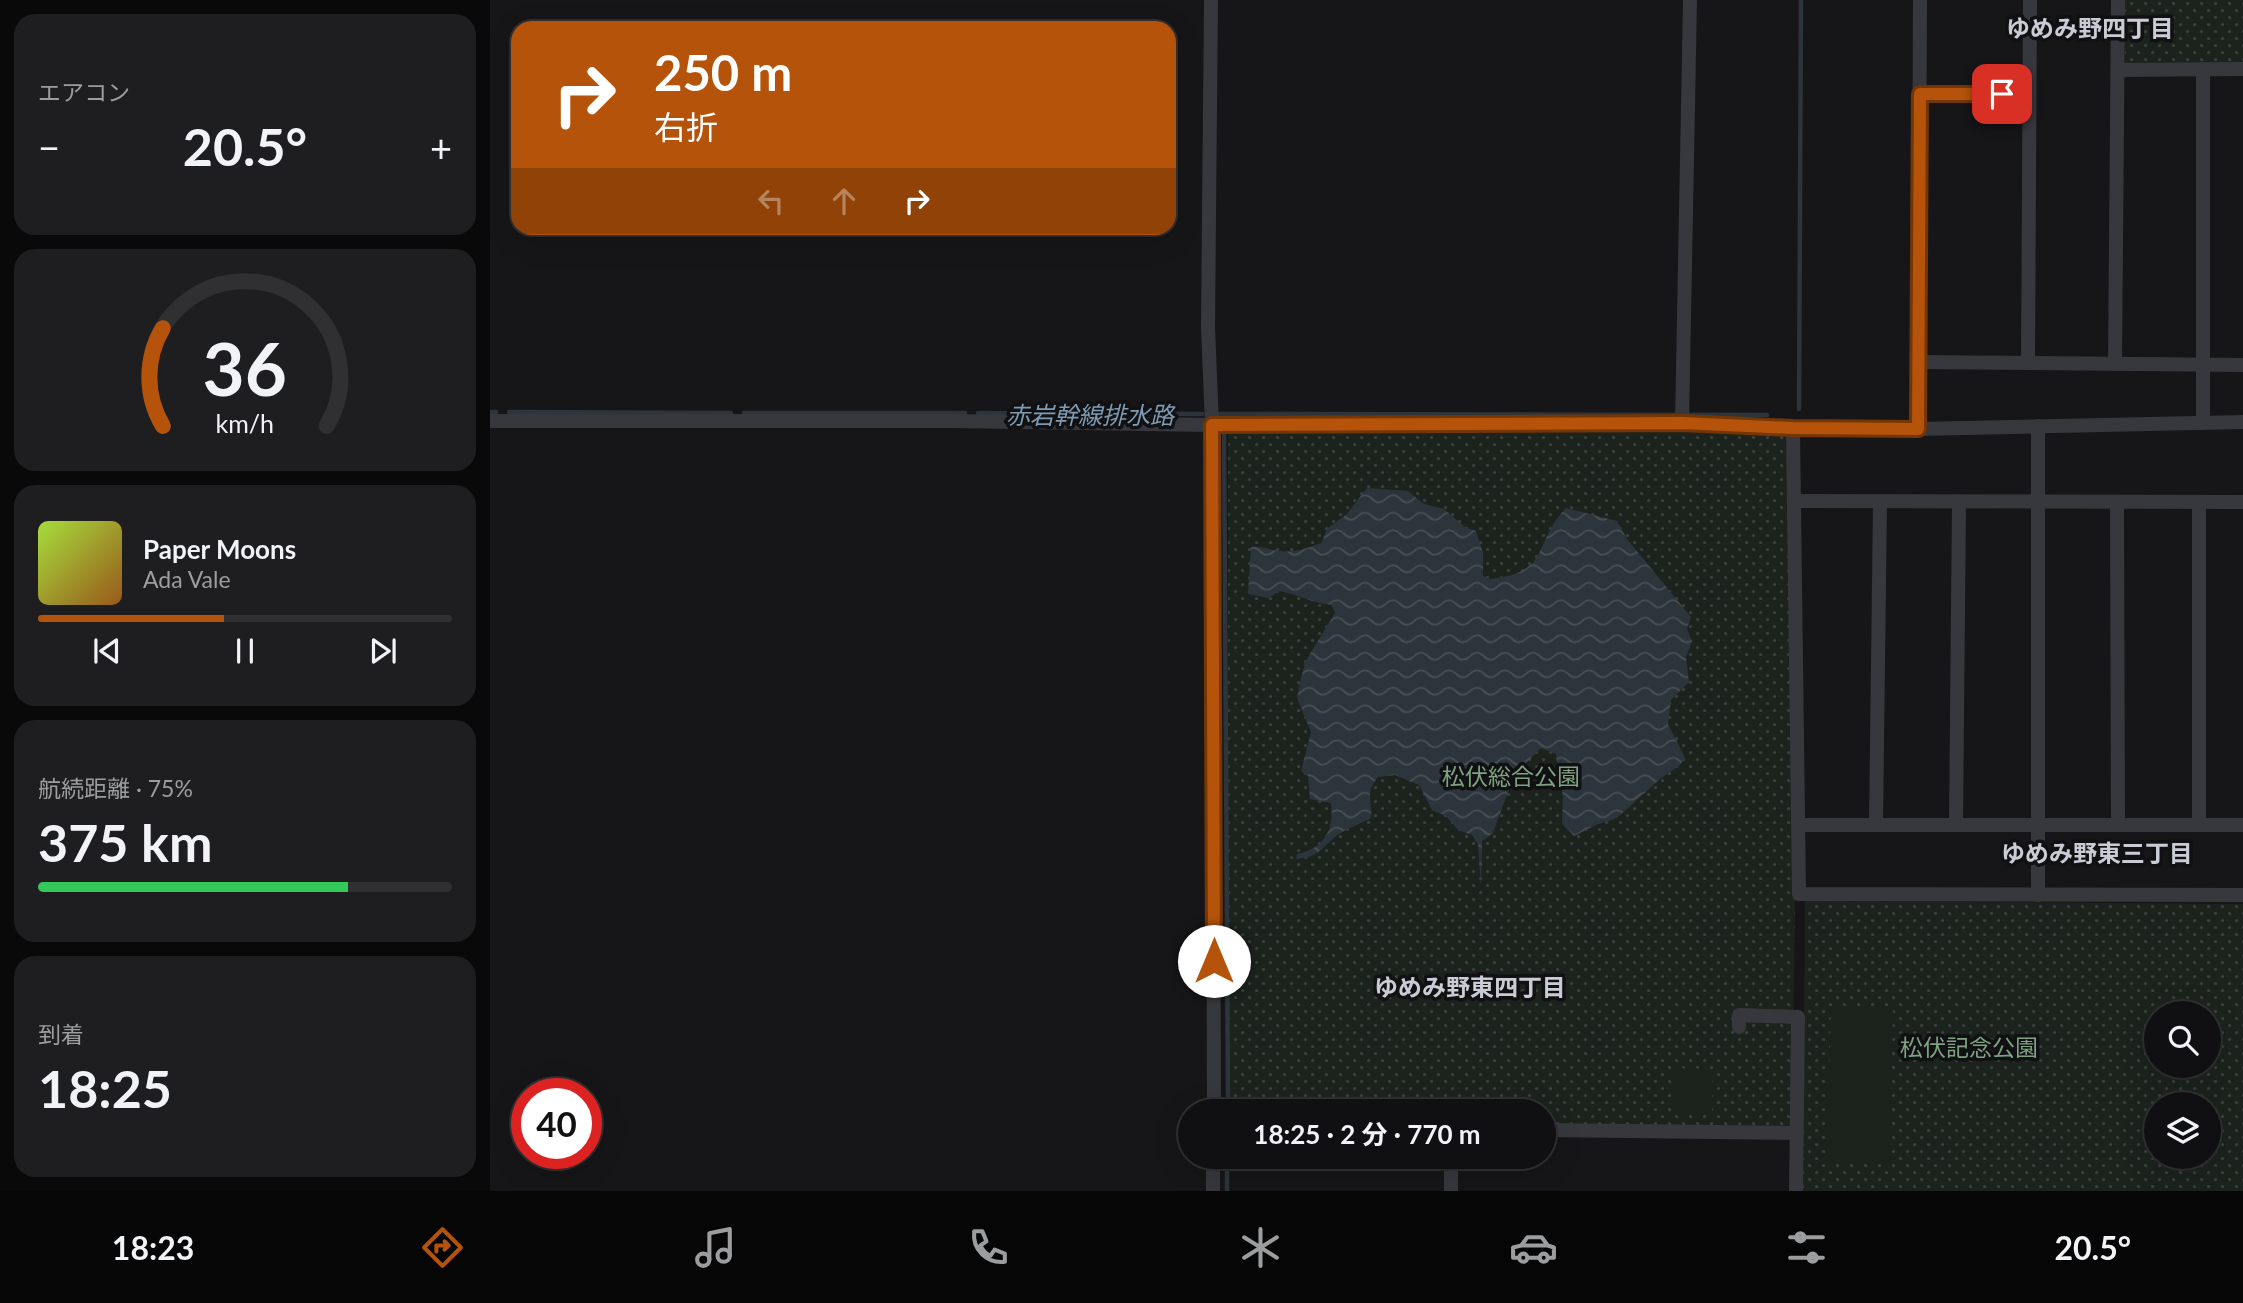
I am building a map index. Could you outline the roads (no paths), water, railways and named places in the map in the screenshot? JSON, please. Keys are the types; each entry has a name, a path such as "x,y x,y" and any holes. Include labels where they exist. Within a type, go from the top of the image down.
{"street":[{"path":"1211,0 1208,327 1212,425 1214,1099"},
{"path":"1682,418 1690,0"},
{"path":"1918,429 1920,0"},
{"path":"2028,363 2030,0"},
{"path":"2115,364 2118,0"},
{"path":"2203,69 2203,423"},
{"path":"2118,70 2243,69"},
{"path":"1920,94 2029,94"},
{"path":"1918,362 2243,365"},
{"path":"490,421 951,421 1212,425 1682,418 1793,428 1918,429 2243,422"},
{"path":"2038,426 2038,895"},
{"path":"1793,428 1800,894 2243,895"},
{"path":"1794,501 2243,502"},
{"path":"1876,825 1880,502"},
{"path":"1956,825 1959,502"},
{"path":"2199,502 2199,825"},
{"path":"2117,503 2118,825"},
{"path":"1798,825 2243,825"},
{"path":"1739,1027 1739,1015 1798,1017 1796,1191"},
{"path":"1556,1130 1797,1133"},
{"path":"1213,1169 1213,1191"},
{"path":"1451,1169 1451,1191"}],"water":[{"path":"1367,488 1408,491 1424,504 1444,509 1465,527 1476,531 1483,553 1483,576 1490,579 1510,576 1532,563 1548,533 1566,508 1617,521 1627,539 1691,617 1687,629 1692,642 1686,657 1689,682 1671,700 1668,724 1685,758 1680,765 1660,779 1617,818 1574,836 1562,824 1563,797 1556,754 1541,748 1514,775 1493,833 1482,841 1481,886 1478,844 1472,835 1458,830 1446,816 1432,810 1419,785 1395,775 1378,777 1371,788 1371,818 1339,834 1314,855 1296,859 1297,854 1321,842 1331,822 1331,803 1310,799 1308,776 1301,771 1311,732 1297,698 1305,662 1335,613 1332,605 1280,591 1268,598 1248,594 1251,547 1291,551 1321,543 1328,528 1347,514"}],"waterway":[{"path":"1799,409 1801,0"},
{"name":"赤岩幹線排水路","path":"490,412 496,412"},
{"name":"赤岩幹線排水路","path":"509,412 731,413"},
{"name":"赤岩幹線排水路","path":"744,413 965,413"},
{"name":"赤岩幹線排水路","path":"978,413 1202,414"},
{"path":"1216,414 1767,415"},
{"path":"1224,414 1228,1099"},
{"path":"1227,1169 1227,1191"}],"district":[{"name":"ゆめみ野四丁目","path":"2090,27"},
{"name":"ゆめみ野東三丁目","path":"2097,852"},
{"name":"ゆめみ野東四丁目","path":"1470,986"}],"park label":[{"name":"松伏総合公園","path":"1511,776"},
{"name":"松伏記念公園","path":"1969,1047"}]}
